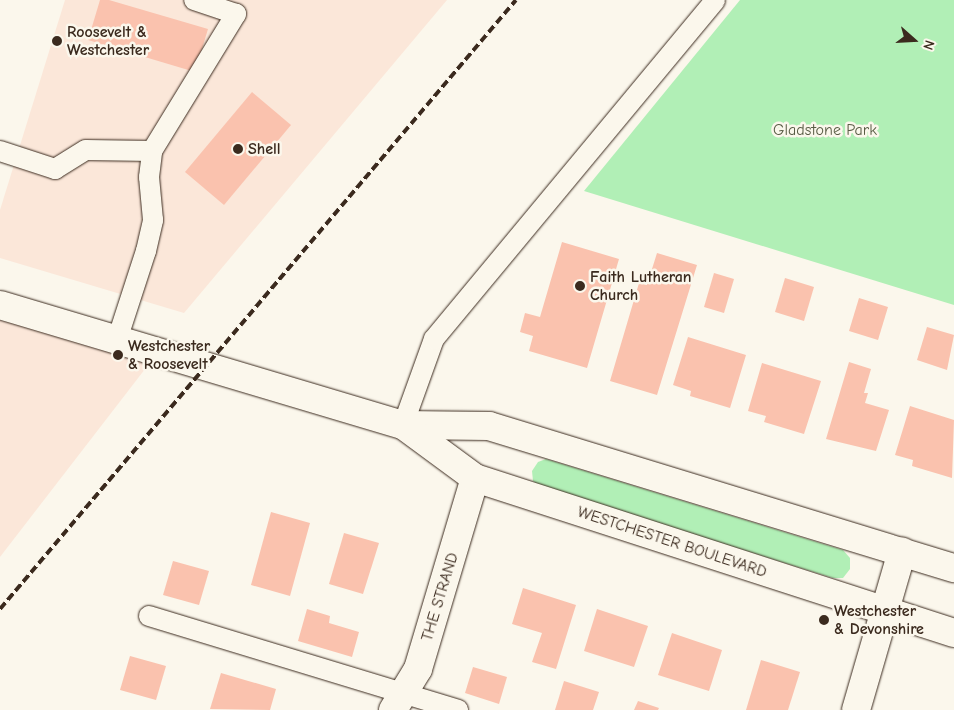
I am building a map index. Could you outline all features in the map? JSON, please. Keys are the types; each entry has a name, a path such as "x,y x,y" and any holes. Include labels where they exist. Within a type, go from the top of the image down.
{"street":[{"name":"WESTCHESTER BOULEVARD","path":"0,305 403,425 489,426 954,568"},
{"name":"WESTCHESTER BOULEVARD","path":"403,425 475,478 954,633"},
{"name":"THE STRAND","path":"399,702 418,669 475,478"},
{"path":"856,710 902,552"}],"lane":[{"path":"117,340 146,251 152,220 149,177 152,151 236,14 194,0"},
{"path":"403,425 434,339 715,0"},
{"path":"0,150 56,169 86,150 152,151"},
{"path":"149,616 399,702 458,710"}],"shaded area":[{"path":"65,0 447,0 184,313 0,258 0,210"},
{"path":"0,320 152,360 0,557"}],"green space":[{"name":"Gladstone Park","path":"740,0 954,0 954,305 584,191"},
{"path":"546,459 843,550 850,558 850,569 843,578 833,578 540,487 533,481 532,471 538,462"}],"building":[{"path":"100,0 109,0 208,29 195,72 88,40"},
{"name":"Shell","path":"252,92 291,125 224,205 185,172"},
{"name":"Faith Lutheran Church","path":"562,242 619,259 587,368 529,351 533,336 520,332 525,313 540,317"},
{"path":"657,253 697,265 657,395 610,381 639,283 647,285"},
{"path":"714,273 734,279 724,313 704,307"},
{"path":"785,278 814,287 804,321 775,312"},
{"path":"859,298 888,307 878,340 849,331"},
{"path":"927,327 954,335 947,370 917,360"},
{"path":"688,337 746,355 730,408 690,396 691,391 673,385"},
{"path":"849,362 871,369 864,393 868,393 865,403 889,410 876,451 826,439"},
{"path":"762,363 821,381 804,434 764,422 766,416 748,411"},
{"path":"910,406 954,420 952,478 912,466 913,460 895,455"},
{"path":"271,512 310,523 290,596 251,585"},
{"path":"344,533 379,543 363,594 329,584"},
{"path":"173,561 209,571 199,605 163,595"},
{"path":"523,588 576,605 556,669 532,662 542,633 512,624"},
{"path":"307,609 330,616 329,623 359,632 352,657 298,641"},
{"path":"597,609 648,626 634,667 584,651"},
{"path":"672,633 722,650 709,691 658,675"},
{"path":"130,656 166,666 156,700 120,690"},
{"path":"761,660 800,672 788,710 746,710"},
{"path":"473,667 507,677 499,704 465,693"},
{"path":"221,673 276,689 270,710 210,709"},
{"path":"564,681 599,692 593,710 555,710"},
{"path":"638,701 659,708 658,710 634,710"}],"railway":[{"path":"0,609 516,0"}],"place":[{"name":"Roosevelt & Westchester","path":"57,41"},
{"name":"Shell","path":"238,149"},
{"name":"Faith Lutheran Church","path":"580,286"},
{"name":"Westchester & Roosevelt","path":"118,355"},
{"name":"Westchester & Devonshire","path":"824,620"}]}
